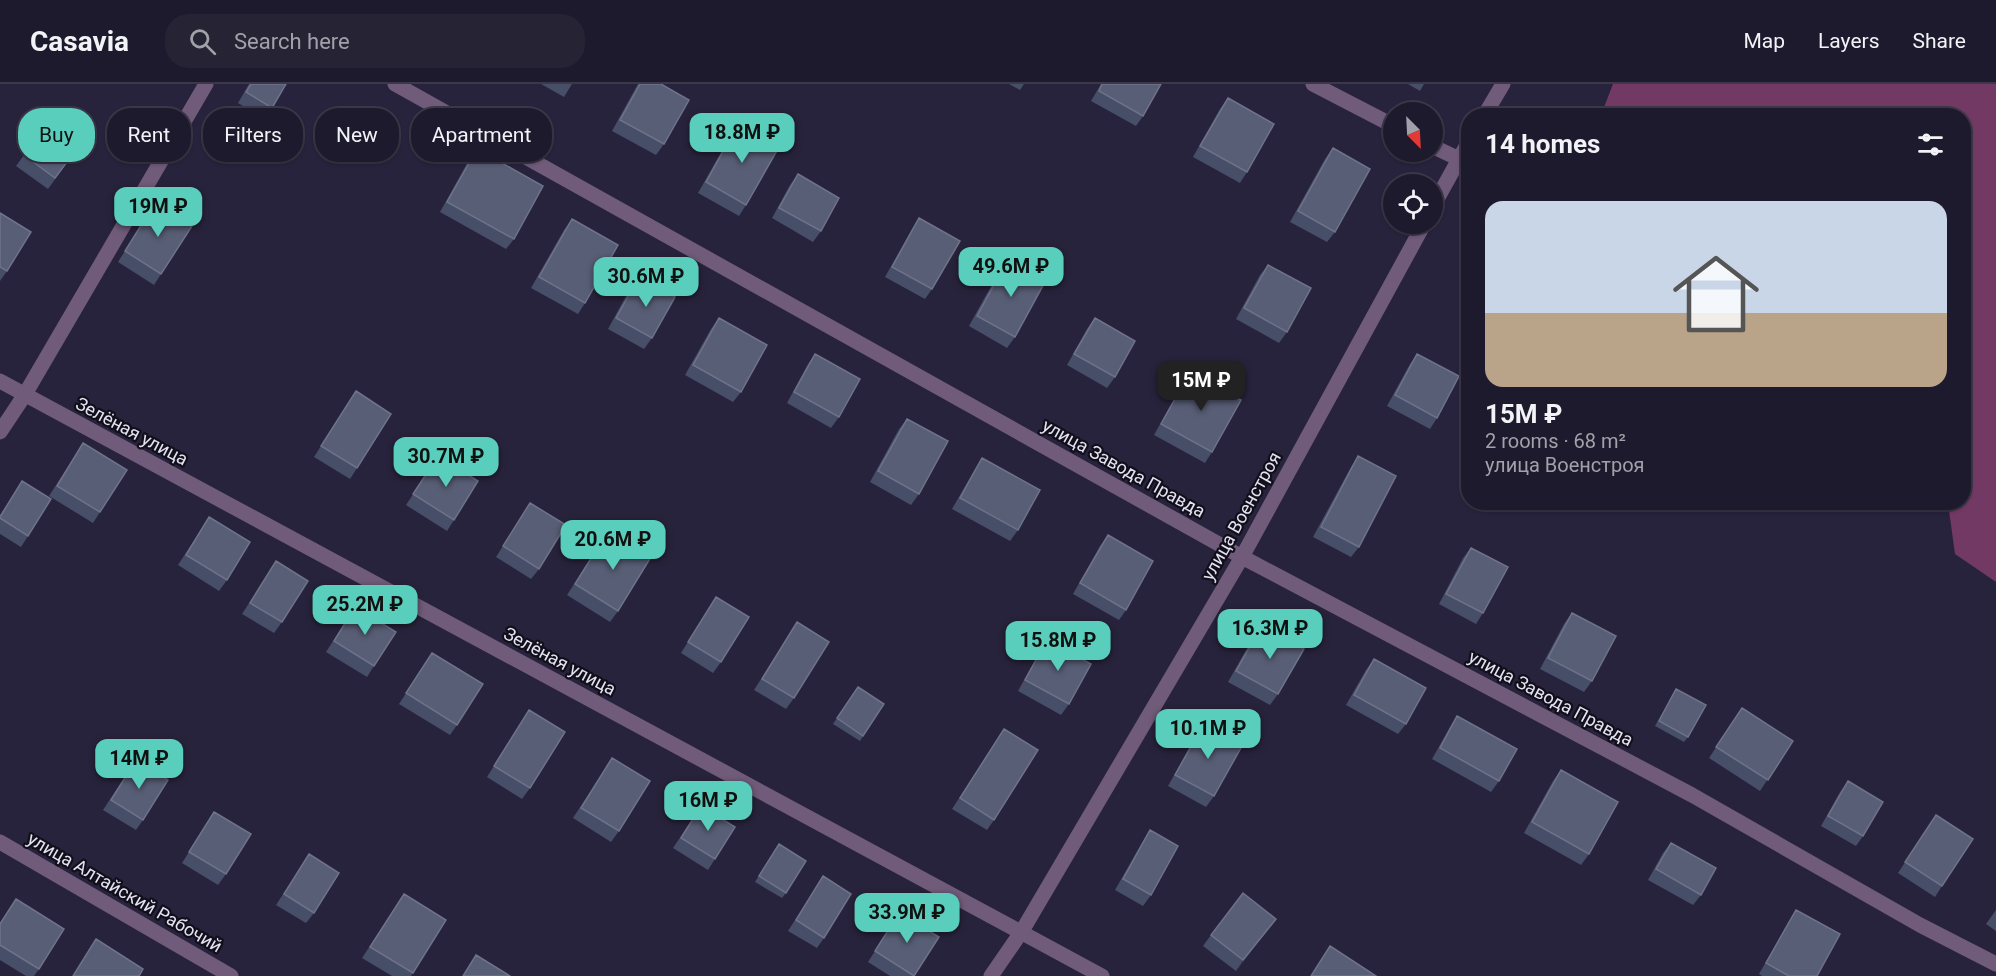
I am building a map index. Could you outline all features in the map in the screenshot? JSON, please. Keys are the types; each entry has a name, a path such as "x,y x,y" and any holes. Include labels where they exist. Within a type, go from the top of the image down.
{"street":[{"path":"0,432 24,396 206,84"},
{"name":"улица Завода Правда","path":"395,84 1242,557 1692,795 1920,925 1996,964"},
{"path":"1312,84 1383,120"},
{"path":"1489,108 1503,84"},
{"path":"1443,151 1459,159"},
{"path":"1443,187 1461,155"},
{"name":"улица Военстроя","path":"991,976 1022,931 1242,557 1419,234"},
{"name":"Зелёная улица","path":"0,381 1102,976"},
{"name":"улица Алтайский Рабочий","path":"0,842 231,976"}],"shaded area":[{"path":"1613,84 1996,84 1996,582 1955,554 1949,510 1971,510 1971,108 1604,108"}],"building":[{"path":"251,84 286,84 272,108 246,92"},
{"path":"640,84 661,84 689,100 664,144 620,120"},
{"path":"1102,84 1161,84 1143,116 1099,91"},
{"path":"1228,98 1274,124 1247,172 1200,146"},
{"path":"738,124 779,147 746,205 706,182"},
{"path":"1333,148 1370,169 1335,232 1298,211"},
{"path":"33,162 67,162 55,178"},
{"path":"470,162 500,162 543,186 514,239 447,202"},
{"path":"798,174 839,198 821,231 779,208"},
{"path":"155,203 192,226 161,274 125,251"},
{"path":"0,213 31,232 7,271 0,267"},
{"path":"919,218 960,241 932,289 892,267"},
{"path":"572,219 618,245 585,303 539,277"},
{"path":"1008,259 1046,280 1015,337 977,316"},
{"path":"1268,265 1311,288 1287,332 1244,308"},
{"path":"639,277 675,297 652,338 616,318"},
{"path":"719,318 767,345 741,392 693,365"},
{"path":"1095,318 1135,341 1115,377 1074,354"},
{"path":"815,354 860,379 839,417 794,392"},
{"path":"1417,354 1459,376 1437,418 1395,395"},
{"path":"1190,372 1241,400 1212,452 1161,424"},
{"path":"356,391 391,414 357,468 321,446"},
{"path":"907,419 948,441 919,494 878,471"},
{"path":"83,443 127,470 100,512 57,486"},
{"path":"438,456 478,481 454,520 413,494"},
{"path":"1358,456 1396,476 1359,547 1321,527"},
{"path":"982,458 1040,490 1018,530 960,498"},
{"path":"22,481 51,499 28,536 0,518"},
{"path":"530,503 566,525 539,569 503,546"},
{"path":"209,517 250,542 227,580 186,555"},
{"path":"608,531 651,557 618,611 575,584"},
{"path":"1108,535 1153,561 1126,610 1080,583"},
{"path":"1471,548 1508,567 1483,613 1446,594"},
{"path":"276,561 308,581 282,622 250,603"},
{"path":"716,597 749,617 721,662 688,642"},
{"path":"355,607 396,632 374,666 334,641"},
{"path":"1572,613 1616,636 1592,681 1548,658"},
{"path":"797,622 829,642 794,698 762,679"},
{"path":"1262,625 1304,649 1278,694 1236,671"},
{"path":"1047,640 1091,664 1069,704 1025,680"},
{"path":"432,653 483,684 457,725 406,693"},
{"path":"1374,659 1426,688 1406,724 1354,695"},
{"path":"858,687 884,704 863,736 837,718"},
{"path":"1676,689 1706,705 1688,737 1659,721"},
{"path":"1742,708 1793,741 1768,780 1716,747"},
{"path":"529,710 565,732 530,788 494,766"},
{"path":"1457,716 1517,749 1499,781 1440,748"},
{"path":"1203,725 1242,746 1214,796 1175,775"},
{"path":"1004,729 1038,750 994,820 960,798"},
{"path":"612,758 650,781 619,831 581,808"},
{"path":"136,760 168,780 143,820 111,800"},
{"path":"1561,770 1618,802 1589,854 1532,822"},
{"path":"1848,781 1883,802 1863,836 1828,816"},
{"path":"701,806 735,827 715,859 681,838"},
{"path":"214,812 251,834 226,874 189,852"},
{"path":"1936,815 1973,839 1942,886 1905,862"},
{"path":"1150,830 1178,846 1151,895 1123,879"},
{"path":"1671,843 1716,868 1701,895 1656,869"},
{"path":"779,844 806,861 786,893 759,876"},
{"path":"309,854 339,873 314,913 284,894"},
{"path":"823,876 851,894 824,938 796,920"},
{"path":"1243,893 1276,919 1243,960 1211,935"},
{"path":"404,894 446,920 413,973 370,947"},
{"path":"16,899 64,929 39,969 0,945 0,924"},
{"path":"1796,910 1840,934 1817,976 1789,976 1766,963"},
{"path":"899,913 939,937 914,976 875,951"},
{"path":"96,939 143,969 139,976 73,976"},
{"path":"1330,946 1376,976 1311,976"},
{"path":"476,955 510,976 463,976"}]}
